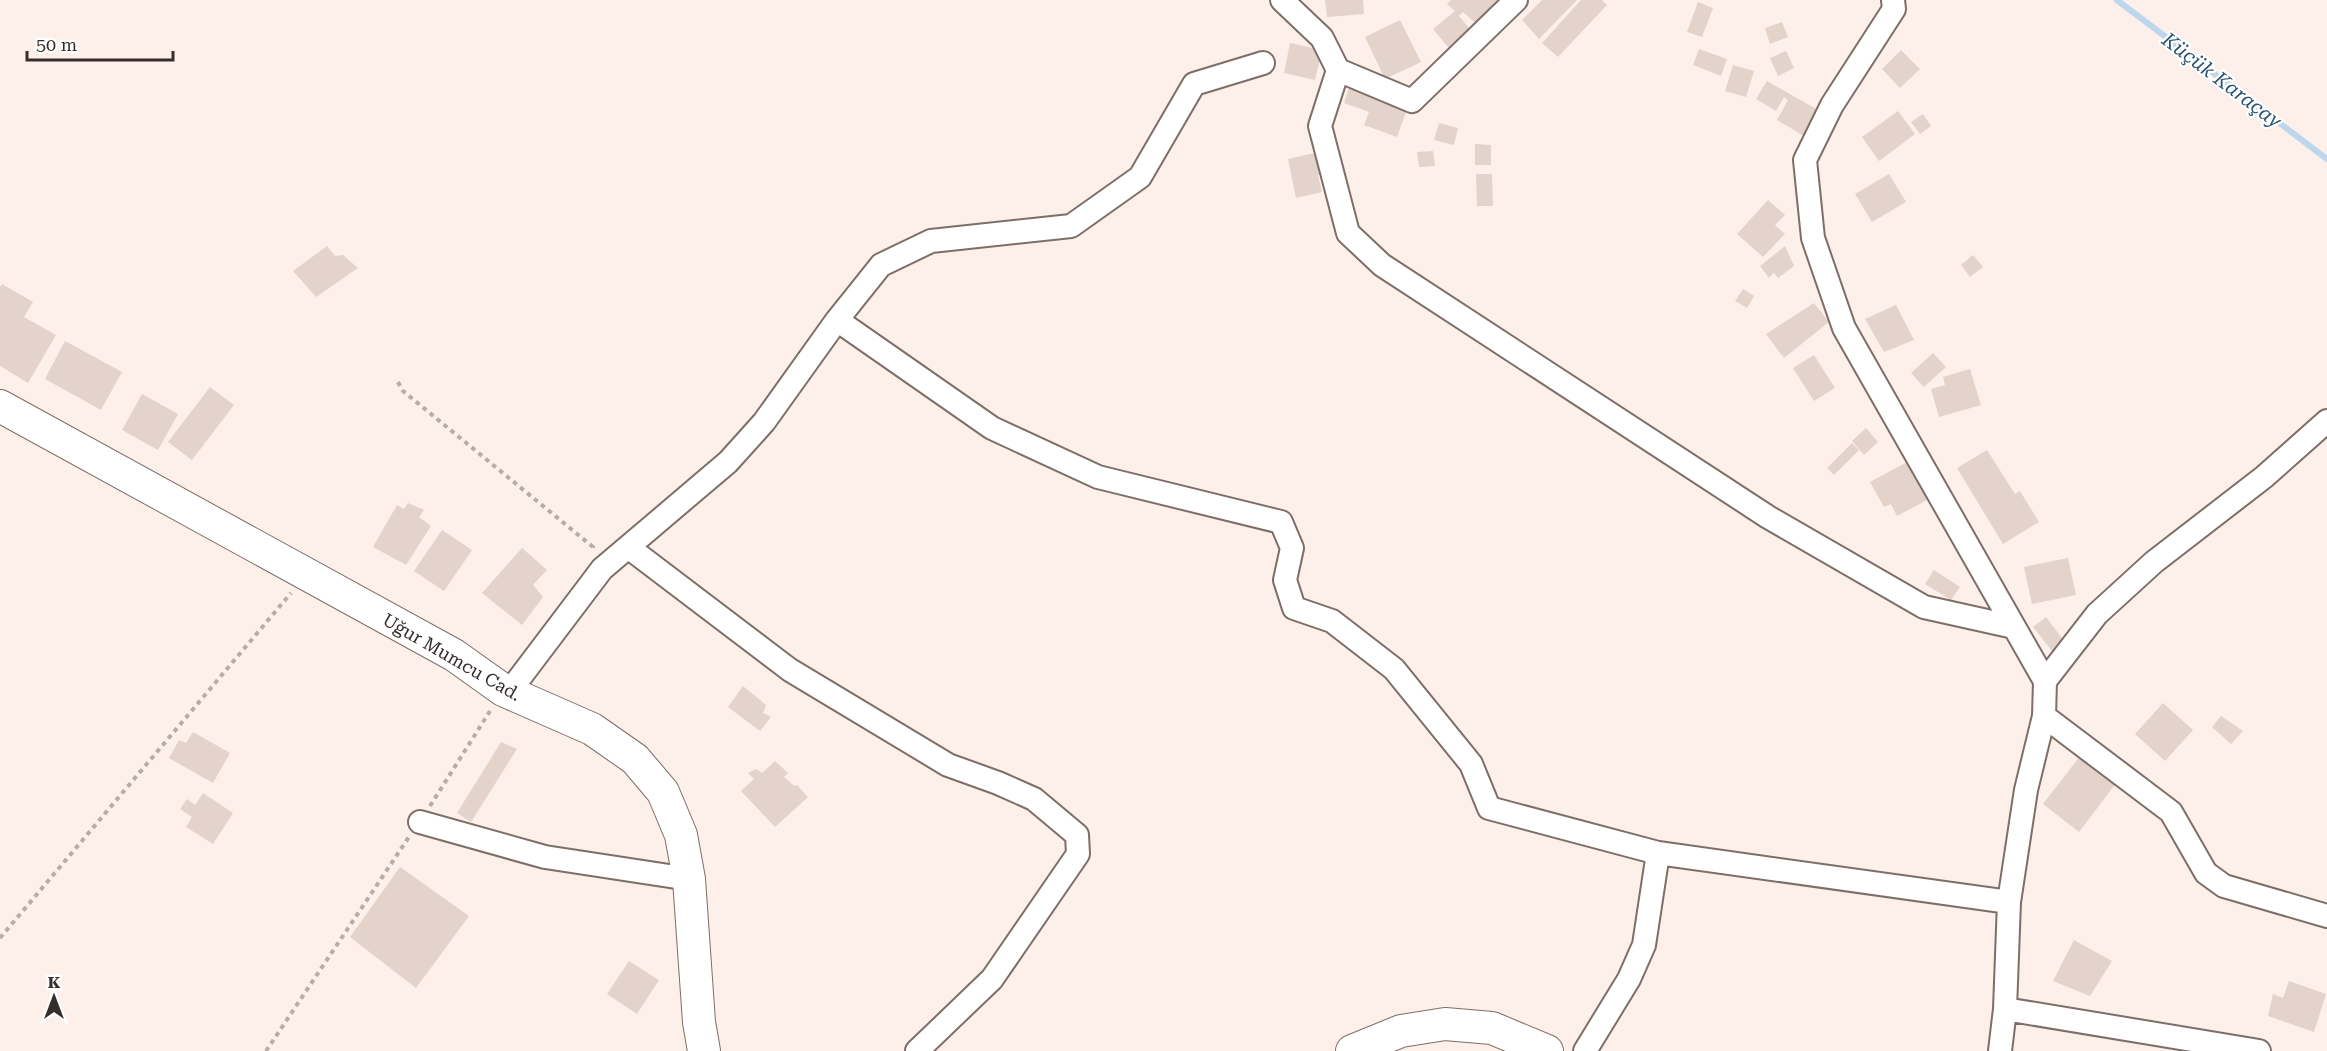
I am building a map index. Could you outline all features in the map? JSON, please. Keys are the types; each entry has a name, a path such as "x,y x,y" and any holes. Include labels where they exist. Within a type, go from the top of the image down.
{"street":[{"path":"1282,0 1322,38 1338,70 1412,101 1516,0"},
{"path":"1893,0 1894,9 1832,105 1805,160 1813,238 1844,328 2045,681 2044,716 2026,790 2009,902 2006,1009 2000,1051"},
{"path":"506,691 603,569 728,462 764,422 837,320 881,265 931,241 1071,226 1140,177 1194,84 1263,63"},
{"path":"1338,70 1320,126 1348,233 1382,265 1768,517 1924,607 2014,627"},
{"path":"837,320 993,428 1098,477 1281,522 1292,548 1285,580 1294,608 1332,621 1394,669 1471,764 1489,808 1658,853 2009,902"},
{"name":"Uğur Mumcu Cad.","path":"0,405 454,655 506,691 592,729 634,759 663,792 681,835 689,879 699,1022 704,1051"},
{"path":"2045,681 2105,606 2154,562 2264,477 2327,421"},
{"path":"628,547 790,670 948,765 1034,799 1077,835 1078,854 993,979 917,1051"},
{"path":"2044,716 2171,812 2206,873 2224,886 2327,916"},
{"path":"420,822 545,857 689,879"},
{"path":"1585,1051 1629,979 1644,945 1658,853"},
{"path":"2006,1009 2259,1051"},
{"path":"1352,1051 1401,1031 1445,1024 1492,1028 1547,1051"}],"path":[{"path":"398,382 403,391 593,547 587,557"},
{"path":"0,938 306,574"},
{"path":"266,1051 506,691"}],"building":[{"path":"1325,0 1363,0 1364,14 1327,17"},
{"path":"1451,0 1508,0 1481,28 1463,12 1459,16 1475,35 1453,53 1433,29 1455,11 1447,4"},
{"path":"1542,0 1577,0 1539,39 1522,20"},
{"path":"1581,0 1602,0 1607,5 1558,57 1542,43"},
{"path":"1698,2 1713,8 1702,37 1687,32"},
{"path":"1400,20 1421,62 1385,79 1365,37"},
{"path":"1782,22 1788,37 1770,44 1765,28"},
{"path":"1290,43 1322,50 1315,80 1284,73"},
{"path":"1699,49 1727,59 1721,76 1693,65"},
{"path":"1901,50 1920,69 1900,88 1882,69"},
{"path":"1786,51 1794,68 1778,76 1770,58"},
{"path":"1733,65 1754,71 1746,97 1725,91"},
{"path":"1767,81 1818,110 1807,138 1777,120 1788,100 1784,97 1776,111 1756,99"},
{"path":"1351,83 1409,104 1397,137 1364,125 1369,112 1344,103"},
{"path":"1898,111 1915,134 1879,161 1862,137"},
{"path":"1923,114 1931,126 1920,134 1911,122"},
{"path":"1439,123 1458,128 1454,145 1434,140"},
{"path":"1475,144 1491,145 1491,165 1475,165"},
{"path":"1433,151 1435,166 1419,167 1417,152"},
{"path":"1319,152 1324,173 1318,175 1322,192 1296,198 1288,159"},
{"path":"1476,174 1492,174 1493,206 1477,206"},
{"path":"1889,174 1906,202 1872,222 1855,194"},
{"path":"1768,200 1785,215 1775,225 1785,234 1763,257 1737,234"},
{"path":"327,246 335,256 343,255 358,268 316,297 293,271"},
{"path":"1785,246 1794,266 1778,278 1774,273 1769,278 1760,266"},
{"path":"1973,255 1983,267 1970,277 1961,265"},
{"path":"2,284 33,302 24,317 56,335 28,383 0,366 0,287"},
{"path":"1743,289 1754,296 1747,308 1735,301"},
{"path":"1814,303 1829,322 1784,358 1766,334"},
{"path":"1896,305 1914,340 1884,352 1865,319"},
{"path":"65,341 122,372 101,410 45,379"},
{"path":"1933,353 1946,367 1924,387 1911,373"},
{"path":"1814,355 1835,388 1814,401 1793,368"},
{"path":"1970,369 1981,405 1939,417 1931,389 1945,385 1943,377"},
{"path":"210,387 234,405 192,460 168,442"},
{"path":"142,394 178,414 158,450 122,430"},
{"path":"1866,428 1878,442 1864,455 1852,441"},
{"path":"1852,443 1859,450 1834,475 1827,468"},
{"path":"1987,450 2015,494 2020,491 2039,522 2003,544 1957,468"},
{"path":"1909,461 1929,499 1897,516 1891,504 1884,507 1870,482"},
{"path":"408,503 424,510 419,517 431,526 406,565 373,547 397,505 404,509"},
{"path":"442,530 472,550 444,591 414,571"},
{"path":"522,548 547,570 533,585 543,597 522,625 482,593"},
{"path":"2068,558 2076,595 2032,604 2024,567"},
{"path":"1934,570 1960,587 1951,600 1925,584"},
{"path":"2046,617 2065,642 2052,651 2033,627"},
{"path":"743,686 766,705 763,713 771,717 760,731 728,707"},
{"path":"2163,703 2193,730 2165,761 2135,734"},
{"path":"2221,716 2243,731 2231,744 2212,727"},
{"path":"193,732 230,753 213,783 169,758 179,740 186,743"},
{"path":"501,742 517,749 471,822 457,813"},
{"path":"2084,751 2120,778 2079,832 2043,804"},
{"path":"775,761 788,773 784,777 794,786 797,785 808,797 775,827 741,791 754,779 748,773 756,769 762,773"},
{"path":"203,793 233,813 213,844 186,827 192,817 180,809 187,799 195,805"},
{"path":"400,867 469,916 416,988 350,937"},
{"path":"2074,940 2112,961 2090,996 2053,981"},
{"path":"629,961 659,980 637,1014 607,994"},
{"path":"2289,981 2326,994 2314,1032 2268,1016 2273,994 2283,998"}],"waterway":[{"name":"Küçük Karaçay","path":"2117,0 2327,159"}]}
